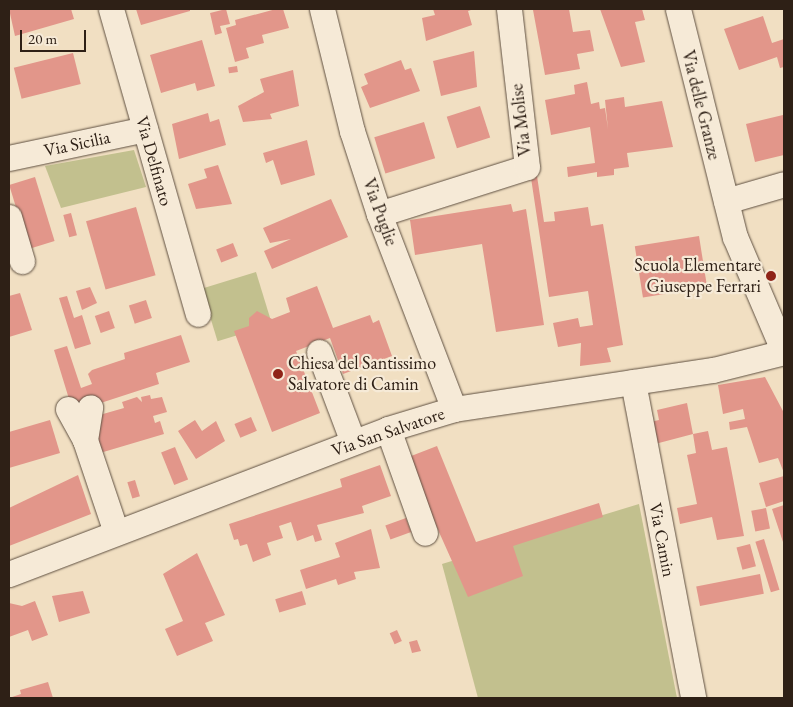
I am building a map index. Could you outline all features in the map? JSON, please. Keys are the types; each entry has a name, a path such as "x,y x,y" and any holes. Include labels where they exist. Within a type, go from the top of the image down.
{"street":[{"name":"Via Delfinato","path":"111,9 198,314"},
{"name":"Via Puglie","path":"322,9 352,131 379,214 454,409"},
{"name":"Via Molise","path":"379,214 527,167 509,9"},
{"name":"Via delle Granze","path":"678,9 735,237 784,352"},
{"name":"Via Sicilia","path":"9,158 145,129"},
{"path":"726,201 784,184"},
{"path":"9,217 22,261"},
{"path":"318,352 353,442"},
{"name":"Via San Salvatore","path":"9,574 388,429 454,409 756,362 784,352"},
{"name":"Via Camin","path":"633,382 692,698"},
{"path":"79,408 85,440 116,532"},
{"path":"388,429 425,533"}],"shaded area":[{"path":"134,150 146,187 61,208 45,166"},
{"path":"256,272 272,325 218,341 201,289"},
{"path":"639,504 677,698 478,698 442,564"}],"building":[{"path":"9,9 71,9 74,19 15,36"},
{"path":"136,9 190,9 190,11 141,25"},
{"path":"226,9 230,24 220,26 222,33 215,35 210,13"},
{"path":"276,9 283,9 289,28 262,35 264,43 246,48 249,58 235,62 226,28 236,25 235,20"},
{"path":"433,9 474,9 468,11 472,25 426,41 422,18 435,15"},
{"path":"569,9 573,32 590,30 594,51 577,54 580,69 545,75 533,10"},
{"path":"600,9 642,9 645,20 635,22 645,62 621,67"},
{"path":"763,16 772,43 784,39 784,67 780,68 777,57 739,70 724,29"},
{"path":"202,40 215,86 197,91 195,83 161,93 150,55"},
{"path":"474,51 477,87 441,96 433,61"},
{"path":"73,53 81,84 22,99 14,68"},
{"path":"401,60 405,70 411,68 420,91 370,108 361,87 368,84 364,74"},
{"path":"237,66 238,72 229,73 228,67"},
{"path":"293,70 299,106 270,114 272,119 243,122 238,106 264,92 260,79"},
{"path":"587,82 591,104 599,102 600,109 605,108 608,129 605,100 624,97 625,107 662,101 673,147 627,153 629,167 614,169 614,175 597,177 597,172 568,177 567,167 595,163 590,127 551,135 545,100 575,94 574,85"},
{"path":"480,106 490,137 457,148 447,117"},
{"path":"208,113 210,122 219,119 226,145 179,159 172,124"},
{"path":"783,115 784,155 755,162 746,124"},
{"path":"424,122 435,158 385,174 374,137"},
{"path":"307,140 315,175 281,185 273,160 266,163 263,153"},
{"path":"218,165 232,204 196,209 188,184 207,178 204,169"},
{"path":"537,176 544,222 555,221 554,212 588,207 591,226 603,224 623,345 607,348 611,362 580,366 581,343 558,347 553,323 578,318 580,327 593,325 588,291 549,297 531,178"},
{"path":"35,177 55,241 29,249 9,185"},
{"path":"331,199 348,237 272,269 264,251 291,239 270,243 263,228"},
{"path":"511,204 513,212 526,209 544,325 496,332 482,244 415,255 410,220"},
{"path":"136,207 156,275 106,290 86,221"},
{"path":"71,213 77,235 69,237 63,215"},
{"path":"699,236 707,287 643,298 635,246"},
{"path":"233,243 238,256 221,263 216,249"},
{"path":"317,286 333,328 370,315 373,323 379,320 392,356 343,374 330,338 296,351 320,413 272,432 234,331 249,326 249,318 257,311 272,319 290,312 286,298"},
{"path":"90,287 97,303 82,310 76,291"},
{"path":"20,293 32,330 9,337 9,296"},
{"path":"67,296 74,318 82,315 91,344 75,349 59,298"},
{"path":"146,300 152,318 135,324 129,306"},
{"path":"109,311 115,328 101,333 95,316"},
{"path":"181,335 190,362 156,373 159,384 73,412 54,350 67,346 81,388 92,384 88,374 92,370 125,359 124,353"},
{"path":"765,377 784,413 784,473 778,458 759,463 747,427 730,430 729,422 745,419 743,409 723,414 718,385"},
{"path":"150,395 151,399 162,397 167,412 153,416 155,423 160,421 164,434 100,453 89,418 124,408 122,402 137,397 142,402 141,397"},
{"path":"687,403 693,434 655,444 650,422 659,420 657,410"},
{"path":"251,417 257,431 240,438 234,424"},
{"path":"50,420 60,453 9,468 9,432"},
{"path":"195,420 202,431 216,421 225,441 196,459 178,431"},
{"path":"708,431 712,450 727,447 744,536 717,540 712,517 680,524 677,508 697,504 687,455 696,453 693,434"},
{"path":"437,446 476,542 599,503 603,517 513,546 523,576 468,597 406,458"},
{"path":"175,447 188,479 174,485 161,453"},
{"path":"380,465 391,496 362,506 364,513 317,525 322,540 315,542 313,535 297,541 291,522 279,526 283,538 267,543 271,555 253,562 247,544 240,546 238,539 234,540 229,524 342,487 340,479"},
{"path":"78,475 91,514 9,546 9,508"},
{"path":"784,476 784,501 766,507 759,483"},
{"path":"135,480 140,496 132,499 127,482"},
{"path":"784,505 784,545 772,509"},
{"path":"766,508 770,529 755,531 751,511"},
{"path":"406,518 411,532 390,540 385,526"},
{"path":"371,529 380,568 354,572 356,579 338,585 336,579 306,589 300,570 340,557 335,543"},
{"path":"764,539 779,590 771,592 755,542"},
{"path":"750,544 756,566 742,570 736,548"},
{"path":"197,553 225,615 205,623 213,641 177,656 165,629 183,621 163,574"},
{"path":"760,574 764,594 700,606 696,586"},
{"path":"83,591 90,613 59,622 52,596"},
{"path":"302,591 306,604 279,613 275,599"},
{"path":"35,601 48,635 32,641 28,630 9,637 9,603 22,606"},
{"path":"397,630 402,641 395,644 390,633"},
{"path":"417,640 421,651 412,653 409,642"},
{"path":"48,682 53,698 9,698 21,694 20,690"}],"place":[{"name":"Scuola Elementare Giuseppe Ferrari","path":"771,276"},
{"name":"Chiesa del Santissimo Salvatore di Camin","path":"278,374"}]}
